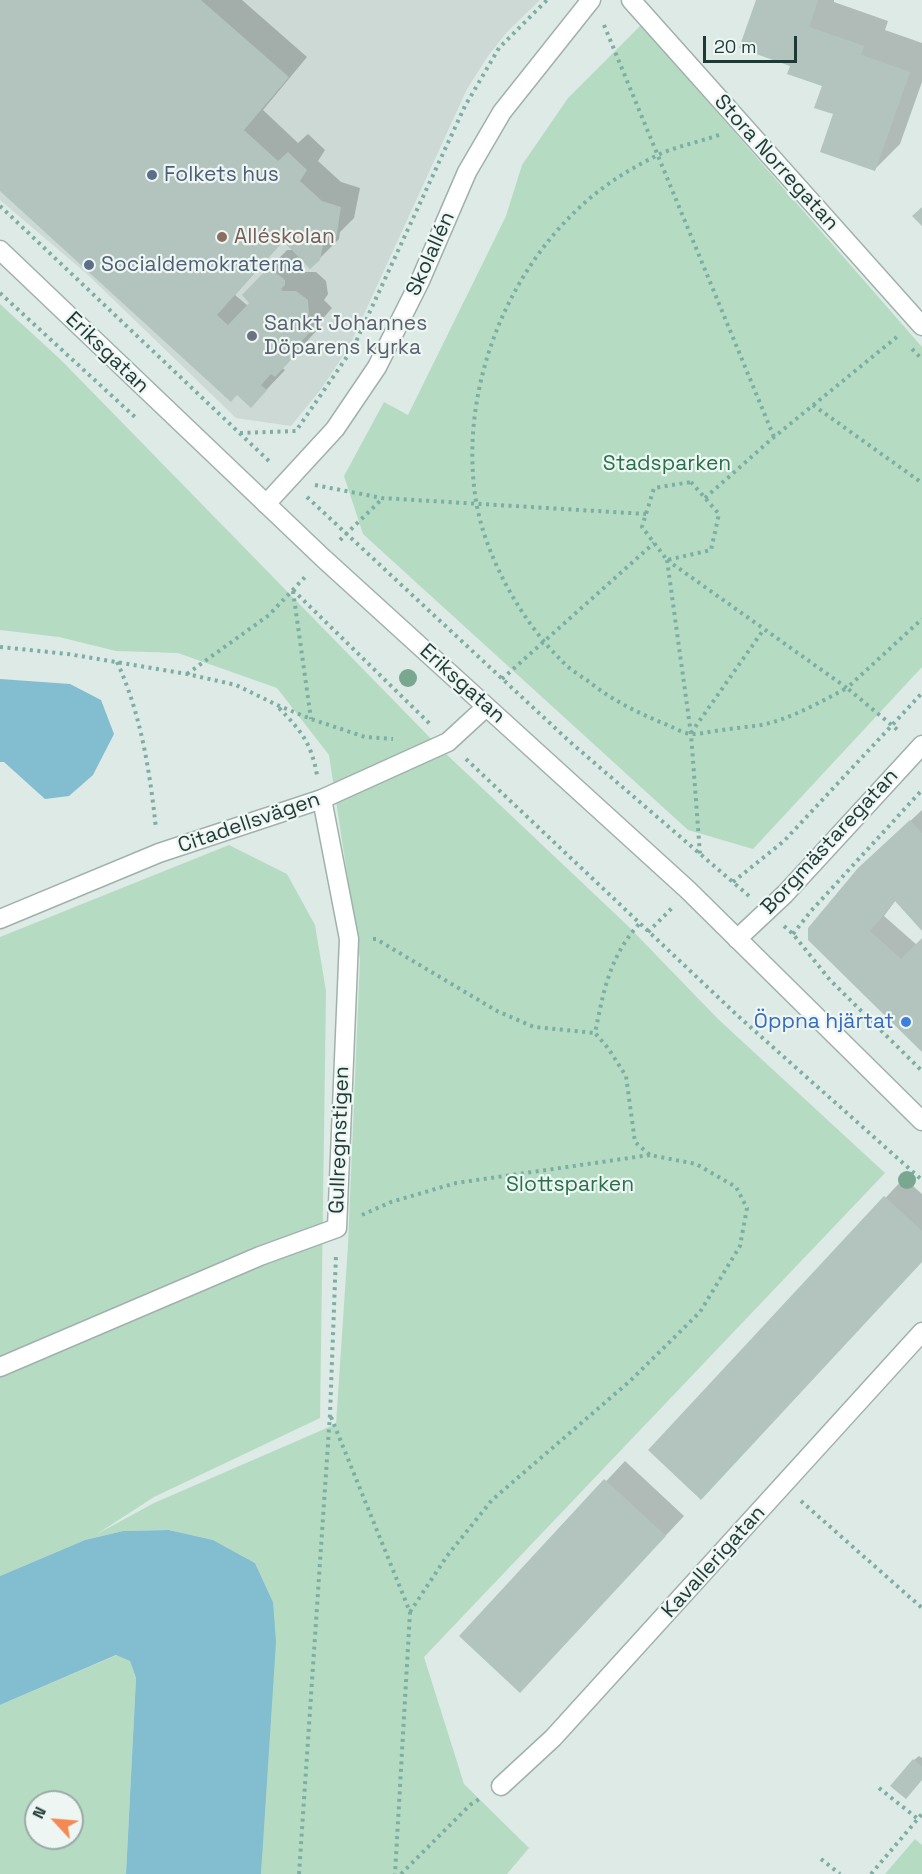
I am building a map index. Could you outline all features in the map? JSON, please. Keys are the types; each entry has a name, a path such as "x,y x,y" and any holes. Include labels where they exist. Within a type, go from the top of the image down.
{"street":[{"name":"Skolallén","path":"266,504 335,429 377,367 420,281 467,172 502,112 591,0"},
{"name":"Stora Norregatan","path":"630,0 920,323"},
{"name":"Eriksgatan","path":"0,250 323,558 688,890 922,1121"},
{"name":"Citadellsvägen","path":"0,919 159,853 322,799 448,742 486,706"},
{"name":"Borgmästaregatan","path":"738,939 785,894 921,749"},
{"name":"Gullregnstigen","path":"0,1366 249,1261 337,1228 349,939 322,799"},
{"name":"Kavallerigatan","path":"501,1786 554,1738 922,1332"}],"path":[{"path":"240,433 296,431 321,396 353,348 450,136 481,76 499,48 547,0"},
{"path":"603,21 774,437"},
{"path":"724,133 659,155 616,180 581,206 549,239 524,273 504,313 489,353 478,395 473,434 473,472 476,503 489,546 508,589 544,641 561,661 630,710 691,734 763,724 808,708 847,688 922,619"},
{"path":"0,206 346,534 569,741 793,934 830,980 922,1071"},
{"path":"705,498 813,405 920,323"},
{"path":"813,405 922,483"},
{"path":"290,480 382,498 646,514"},
{"path":"667,560 711,550 719,514 691,482 654,488 642,527 667,560 847,688 921,749"},
{"path":"187,674 269,615 382,498"},
{"path":"502,679 654,543"},
{"path":"667,560 691,734 700,854"},
{"path":"293,590 311,719"},
{"path":"293,590 639,924 738,1016 922,1180"},
{"path":"691,734 764,629"},
{"path":"0,647 68,654 236,684 276,705 365,737 401,739"},
{"path":"117,662 127,684 139,725 152,788 159,853"},
{"path":"734,882 784,841 922,693"},
{"path":"276,705 304,734 314,758 322,799"},
{"path":"793,934 811,911 922,790"},
{"path":"595,1033 606,982 616,954 639,924"},
{"path":"349,939 376,939 496,1011 534,1027 595,1033 626,1076 636,1142 650,1155"},
{"path":"299,1874 330,1414 337,1228 391,1202 456,1183 650,1155 696,1164 736,1187 747,1208 740,1246 700,1312 630,1382 492,1500 447,1556 410,1612"},
{"path":"330,1414 410,1612 395,1874"},
{"path":"783,1485 922,1608"},
{"path":"401,1874 470,1804 501,1786"},
{"path":"879,1788 918,1819"},
{"path":"872,1874 922,1814"},
{"path":"821,1859 840,1874"}],"shaded area":[{"name":"Alléskolan","path":"0,0 540,0 507,32 467,89 349,347 321,389 291,426 236,418 87,274 0,200"}],"green space":[{"name":"Stadsparken","path":"641,25 922,347 922,667 753,849 688,830 363,534 344,476 384,402 408,415 506,216 522,165 568,98"},
{"name":"Slottsparken","path":"0,304 61,360 444,752 628,926 718,1019 885,1173 424,1657 464,1784 529,1848 507,1874 261,1874 273,1602 255,1563 213,1540 169,1530 123,1531 85,1540 0,1576 0,937 229,845 287,874 315,925 326,991 320,1418 154,1497 97,1534 154,1503 336,1424 348,1245 360,959 329,755 277,688 178,653 116,651 59,637 0,630"},
{"path":"117,1655 130,1661 136,1678 126,1874 0,1874 0,1705"},
{"path":"915,1839 922,1845 922,1874 885,1874"}],"water":[{"path":"0,679 70,684 101,700 114,734 93,775 69,796 45,799 4,762 0,762"},
{"path":"169,1530 213,1540 255,1563 273,1602 276,1642 261,1874 126,1874 136,1678 130,1661 116,1655 0,1705 0,1576 85,1540 123,1531"}],"building":[{"name":"Alléskolan","path":"0,0 201,0 289,77 244,130 278,161 288,152 307,170 300,181 322,201 341,207 336,239 325,236 320,260 310,269 283,241 217,315 228,325 249,303 242,295 270,268 285,280 285,285 281,289 283,291 296,291 308,300 309,314 305,320 314,328 300,343 303,347 275,377 271,374 261,385 267,390 251,408 237,395 231,402 0,191"},
{"path":"756,0 818,0 809,27 864,46 861,55 910,72 875,171 820,152 833,114 814,108 822,86 787,74 790,66 739,48"},
{"path":"922,207 922,226 912,216"},
{"path":"910,820 922,833 922,931 895,901 870,931 901,959 922,938 922,1052 808,940 808,928 858,868"},
{"path":"884,1196 922,1231 922,1262 701,1500 648,1450"},
{"path":"604,1479 666,1536 520,1693 459,1636"},
{"path":"913,1759 922,1767 922,1780 906,1799 890,1786"}],"place":[{"name":"Folkets hus","path":"152,175"},
{"name":"Alléskolan","path":"222,237"},
{"name":"Socialdemokraterna","path":"89,265"},
{"name":"Sankt Johannes Döparens kyrka","path":"252,336"},
{"name":"Öppna hjärtat","path":"906,1022"}]}
